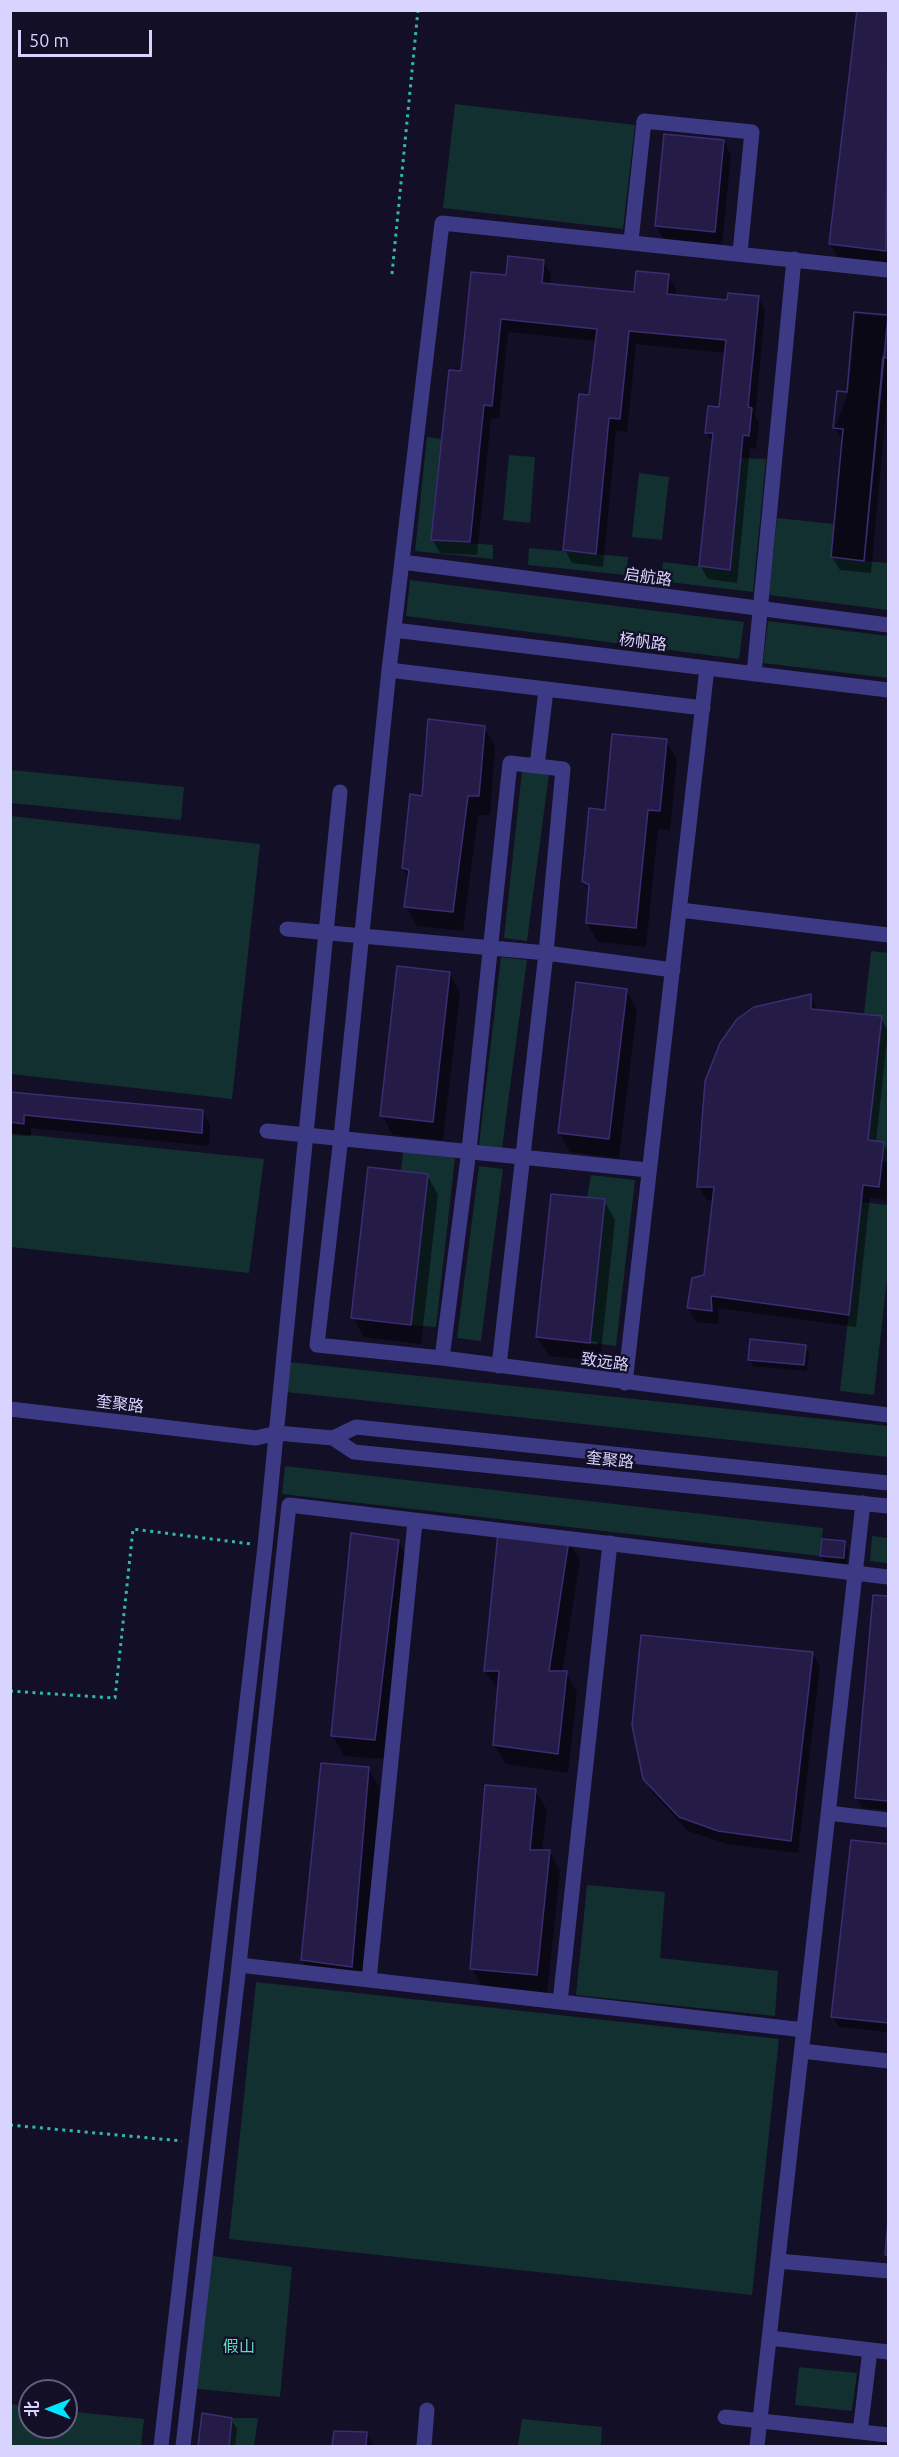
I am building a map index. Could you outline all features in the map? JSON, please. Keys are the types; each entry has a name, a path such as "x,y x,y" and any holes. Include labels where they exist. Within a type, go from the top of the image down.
{"street":[{"path":"632,241 644,121 752,132 740,253"},
{"path":"341,1137 389,670 442,223 632,241 888,270"},
{"path":"754,674 794,259"},
{"name":"启航路","path":"402,562 888,625"},
{"name":"杨帆路","path":"394,630 888,690"},
{"path":"625,1383 707,668"},
{"path":"389,670 703,708"},
{"path":"537,766 546,690"},
{"path":"442,1358 468,1150 510,763 563,769 546,953 499,1366"},
{"path":"161,2446 265,1546 340,792"},
{"path":"680,910 888,935"},
{"path":"288,929 546,953 673,970"},
{"path":"267,1131 648,1170"},
{"name":"致远路","path":"341,1137 317,1345 442,1358 888,1415"},
{"name":"奎聚路","path":"10,1409 256,1437 277,1432 333,1438 354,1452 888,1506"},
{"name":"奎聚路","path":"333,1438 356,1426 888,1483"},
{"path":"757,2446 863,1503"},
{"path":"183,2446 239,1965 289,1505 415,1522 888,1577"},
{"path":"369,1980 415,1522"},
{"path":"560,2002 610,1543"},
{"path":"828,1813 888,1820"},
{"path":"239,1965 804,2030"},
{"path":"802,2051 888,2061"},
{"path":"778,2261 888,2271"},
{"path":"770,2338 888,2352"},
{"path":"861,2432 870,2350"},
{"path":"424,2446 427,2410"},
{"path":"725,2417 888,2435"}],"path":[{"path":"392,274 418,10"},
{"path":"10,1691 115,1698 134,1529 265,1546"},
{"path":"10,2125 183,2141 198,2127"}],"green space":[{"path":"455,104 635,125 623,229 443,208"},
{"path":"427,437 442,439 431,540 493,545 493,559 415,551"},
{"path":"509,455 535,457 530,523 503,520"},
{"path":"740,458 766,459 753,592 660,581 663,562 729,570"},
{"path":"639,473 669,477 662,540 632,537"},
{"path":"777,518 834,524 831,558 888,563 888,610 769,595"},
{"path":"529,548 628,557 626,575 528,565"},
{"path":"410,580 744,622 739,659 406,616"},
{"path":"768,621 888,636 888,678 763,663"},
{"path":"11,770 184,787 181,820 11,803"},
{"path":"522,771 549,774 527,941 504,938"},
{"path":"11,816 260,844 232,1099 11,1074"},
{"path":"871,951 888,953 888,1162 882,1161 884,1142 868,1140 881,1016 864,1014"},
{"path":"501,957 527,960 502,1148 479,1145"},
{"path":"11,1133 264,1159 249,1273 11,1247"},
{"path":"403,1152 455,1158 436,1327 411,1325 401,1171"},
{"path":"479,1166 503,1169 481,1341 457,1338"},
{"path":"591,1175 635,1180 616,1346 590,1343 604,1199 587,1197"},
{"path":"861,1202 888,1205 888,1270 874,1395 840,1391"},
{"path":"288,1362 888,1426 888,1457 286,1392"},
{"path":"285,1466 823,1528 820,1556 282,1494"},
{"path":"872,1536 888,1538 888,1563 870,1561"},
{"path":"587,1885 665,1892 660,1958 778,1971 775,2016 576,1995"},
{"path":"256,1982 779,2039 752,2295 229,2239"},
{"name":"假山","path":"205,2255 292,2267 280,2397 188,2388"},
{"path":"799,2367 857,2373 852,2411 795,2405"},
{"path":"11,2404 18,2405 18,2439 78,2439 78,2412 144,2419 141,2446 11,2446"},
{"path":"232,2418 258,2418 254,2446 229,2446"},
{"path":"522,2419 602,2427 601,2446 518,2446"}],"building":[{"path":"857,10 888,10 886,251 829,244"},
{"path":"664,134 724,140 715,232 655,226"},
{"path":"508,256 544,260 542,283 634,292 636,271 669,274 667,294 727,300 728,293 759,296 748,407 752,408 749,436 743,435 730,570 699,566 713,433 705,433 708,406 719,407 726,340 629,331 620,419 609,418 596,554 563,550 579,394 589,395 597,329 501,319 492,406 484,405 470,542 431,540 449,370 461,371 471,272 506,275"},
{"path":"854,312 888,315 888,358 883,357 864,561 831,557 843,429 833,428 837,391 847,392"},
{"path":"854,312 888,315 864,561 831,557 843,429 833,428 837,391 847,392"},
{"path":"428,719 485,726 479,796 468,796 453,912 404,907 409,870 402,868 410,794 422,796"},
{"path":"612,734 667,739 660,811 648,810 636,928 586,923 589,885 582,881 589,808 605,810"},
{"path":"397,966 450,972 433,1122 380,1116"},
{"path":"576,982 627,989 609,1139 558,1133"},
{"path":"811,994 811,1009 882,1016 868,1140 884,1142 882,1161 879,1187 863,1185 849,1315 711,1296 712,1311 687,1308 692,1278 704,1275 714,1187 697,1187 705,1081 720,1043 737,1019 754,1007"},
{"path":"10,1092 203,1110 202,1133 24,1115 24,1124 10,1122"},
{"path":"368,1167 428,1174 411,1325 351,1318"},
{"path":"551,1194 605,1199 590,1343 536,1337"},
{"path":"750,1339 806,1345 804,1365 748,1360"},
{"path":"351,1533 399,1540 375,1740 331,1736"},
{"path":"498,1533 569,1540 549,1671 567,1671 558,1754 493,1745 499,1671 484,1671"},
{"path":"822,1539 845,1541 844,1558 820,1556"},
{"path":"873,1595 888,1596 888,1801 855,1798"},
{"path":"641,1635 813,1652 791,1841 718,1831 679,1817 643,1779 632,1725"},
{"path":"321,1763 369,1767 352,1967 301,1960"},
{"path":"485,1785 536,1789 530,1850 550,1850 537,1975 470,1969"},
{"path":"851,1840 888,1844 888,2023 831,2017"},
{"path":"888,2219 888,2255 885,2255"},
{"path":"202,2413 232,2418 229,2446 198,2446"},
{"path":"334,2431 367,2432 366,2446 332,2446"}]}
